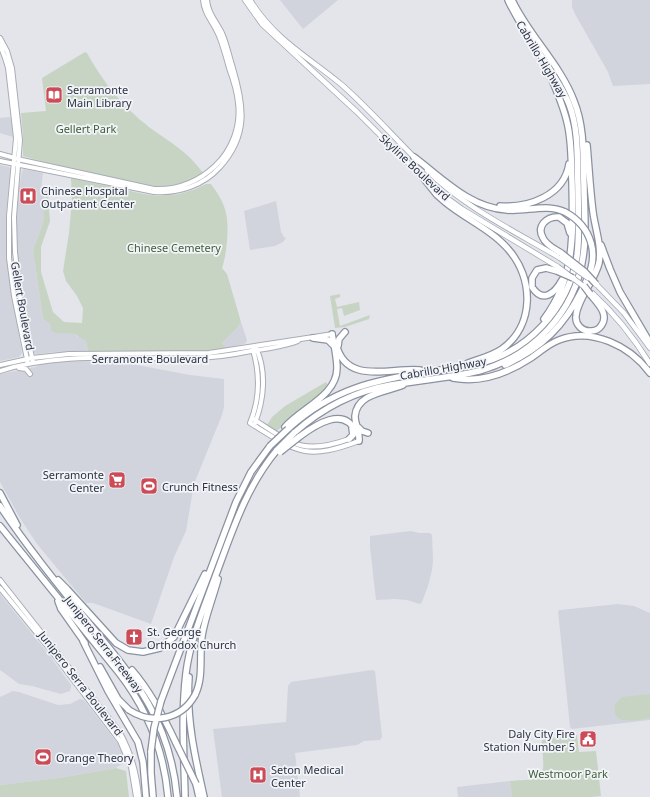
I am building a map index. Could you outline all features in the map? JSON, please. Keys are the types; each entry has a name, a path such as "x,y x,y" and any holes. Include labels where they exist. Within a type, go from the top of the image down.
{"highway":[{"name":"Cabrillo Highway","path":"508,0 524,29 562,89 569,104 575,126 583,145"},
{"name":"Cabrillo Highway","path":"152,797 151,751 154,728 162,701 182,643 240,492 254,467 270,446 286,428 309,411 338,394 375,381 411,372 426,372 482,363 510,351 529,338 545,323 558,306 566,291 574,270 578,238 578,162 583,145 580,119 572,95 563,79 524,23 512,0"},
{"path":"544,60 560,100 568,128 570,146 590,192 600,248 599,262 595,273 578,309 576,317 576,322 581,328 592,331 601,326 604,321 604,316 602,310 591,293 584,286"},
{"path":"529,338 548,314 564,284 571,254 578,162 583,145"},
{"path":"414,157 472,200 487,207 515,211 545,207 554,208 565,212 580,223 587,233 591,243 593,257 592,268 576,302 556,330 531,352"},
{"path":"472,200 488,205 503,207 519,205 542,198 554,191 567,173 578,162"},
{"name":"Cabrillo Highway","path":"192,643 244,500 264,467 319,414 353,396 379,388 428,379 449,377 514,362 531,352 558,317 570,298 580,273 584,256 585,239 578,162"},
{"path":"421,176 441,198 459,213 500,240 510,251 524,275 528,296 525,318 516,335 508,344 490,356 447,369"},
{"path":"571,254 568,224 562,218 552,217 546,220 543,224 541,234 545,241 560,255 584,272 596,284"},
{"path":"595,222 606,259 615,282 650,343"},
{"path":"570,261 561,282 554,292 548,295 539,294 531,282 535,271 546,268 558,269 573,278"},
{"path":"342,356 338,347 338,341 344,332"},
{"path":"333,334 342,356 352,366 366,371 375,372 411,372"},
{"path":"286,428 296,416 327,393 336,379 337,371 333,334"},
{"path":"449,377 463,380 493,375 531,352 564,338 578,336 592,337 611,342 625,349 640,361 650,373"},
{"path":"313,338 328,340 334,346"},
{"path":"360,441 356,421 357,409 364,400 373,395 392,390 411,382"},
{"path":"297,435 330,419 339,419 347,422 354,428 360,441"},
{"path":"356,421 360,430 368,433"},
{"path":"347,422 353,430 353,435 350,440"},
{"path":"0,494 31,550"},
{"name":"Junipero Serra Freeway","path":"0,506 31,550 52,577 78,605 89,622 139,686 158,721 170,758 177,797"},
{"name":"Junipero Serra Freeway","path":"0,527 57,597 77,626 122,677 142,708 159,749 168,797"},
{"path":"83,641 118,698 129,710 148,718 164,718 174,715 184,709 195,695 200,680 201,642 224,553"},
{"path":"78,605 96,621 117,644 133,651 153,651 170,642 176,635 206,572 214,560"},
{"path":"77,626 108,691 133,731 138,742 143,762 146,797"},
{"path":"185,797 184,690 187,663 192,643"},
{"path":"192,643 189,680 189,710 193,747 204,797"},
{"path":"109,647 134,673 150,693 162,714 196,784 199,797"}],"main road":[{"path":"0,154 157,189 184,185 197,179 212,169 225,155 231,145 237,125 239,108 236,89 221,40 206,13 204,0"},
{"path":"0,161 157,192 174,191 187,188 202,182 214,173 225,161 238,138 242,121 242,107 238,85 224,37 209,11 207,0"},
{"name":"Skyline Boulevard","path":"245,0 262,24 353,107 434,188 455,204 558,269"},
{"name":"Skyline Boulevard","path":"250,0 271,28 303,56 351,94 414,157 457,196 560,255"},
{"name":"Gellert Boulevard","path":"0,38 7,51 12,68 20,140 14,217 15,258 20,296 33,360"},
{"name":"Gellert Boulevard","path":"0,45 7,63 16,138 9,220 10,262 15,301 28,364"},
{"path":"573,278 584,286"},
{"path":"596,284 624,313 650,348"},
{"path":"591,293 627,330 650,364"},
{"name":"Serramonte Boulevard","path":"0,364 26,359 198,358 220,356 254,348 281,346 300,340 333,334"},
{"path":"253,422 258,385 254,348"},
{"name":"Serramonte Boulevard","path":"0,371 28,364 33,360"},
{"path":"5,370 24,368 30,374"},
{"path":"253,422 288,440 304,446 327,446 350,440"},
{"path":"253,422 285,445 306,452 331,451 360,441"},
{"name":"Junipero Serra Boulevard","path":"0,580 119,731 133,762 139,797"},
{"name":"Junipero Serra Boulevard","path":"0,588 48,646 116,736 129,762 136,797"}],"shaded area":[{"path":"280,0 338,0 303,29"},
{"path":"572,0 650,0 650,84 613,86 608,72 575,14 572,7"},
{"path":"9,117 12,119 13,137 0,133 0,118"},
{"path":"0,165 9,167 10,169 6,218 8,268 22,353 19,357 0,361"},
{"path":"24,169 43,173 41,190 46,191 43,223 33,250 43,319 50,324 51,331 76,334 76,336 83,338 86,341 88,351 34,353 22,293 17,252 19,188 22,171"},
{"path":"276,201 281,232 286,238 283,242 275,246 250,250 244,211"},
{"path":"241,322 247,340 246,343 226,348 222,343"},
{"name":"Serramonte Center","path":"74,361 110,362 137,365 190,375 224,379 224,407 222,415 194,484 186,531 174,557 151,624 93,603 86,603 37,544 20,518 0,482 0,374 35,367 42,364"},
{"path":"411,531 430,533 432,535 432,570 422,602 420,604 407,600 376,600 370,536"},
{"path":"0,594 50,656 71,685 70,691 61,694 19,684 0,670"},
{"path":"618,604 634,606 650,613 650,720 572,729 570,727 558,611"},
{"path":"372,670 375,671 382,737 380,740 364,741 357,745 295,753 300,797 222,797 213,729 286,722 288,686 291,682"},
{"path":"13,691 58,705 70,704 80,699 84,700 118,744 126,761 116,768 59,778 0,785 0,697"},
{"path":"510,781 512,797 458,797 457,787"}],"green space":[{"name":"Gellert Park","path":"85,52 107,84 122,102 149,127 190,158 203,173 180,184 154,186 58,166 23,156 21,113 46,111 42,78"},
{"name":"Chinese Cemetery","path":"71,178 158,196 179,194 206,184 211,184 223,204 227,217 227,241 222,268 227,274 241,322 222,343 227,349 199,352 88,351 86,341 75,334 56,333 51,331 50,324 43,319 33,250 43,223 46,191 53,192 48,199 50,221 41,247 41,272 53,312 64,322 82,323 83,308 77,296 66,281 63,271 72,200"},
{"path":"340,294 340,297 335,299 337,307 359,302 360,310 344,316 342,308 337,309 340,326 370,315 369,319 345,327 335,328 330,296"},
{"path":"326,382 329,387 277,431 267,425 272,417 285,406"},
{"path":"650,694 650,718 632,721 620,719 617,716 615,704 622,697"},
{"name":"Westmoor Park","path":"577,735 579,752 596,751 601,796 512,797 510,781 534,779 542,773 542,740"},
{"path":"116,768 126,771 129,797 0,797 0,785 59,778"}],"place":[{"name":"Serramonte Main Library","path":"54,95"},
{"name":"Chinese Hospital Outpatient Center","path":"28,196"},
{"name":"Serramonte Center","path":"117,480"},
{"name":"Crunch Fitness","path":"149,486"},
{"name":"St. George Orthodox Church","path":"134,637"},
{"name":"Daly City Fire Station Number 5","path":"588,739"},
{"name":"Orange Theory","path":"43,757"},
{"name":"Seton Medical Center","path":"258,775"}]}
